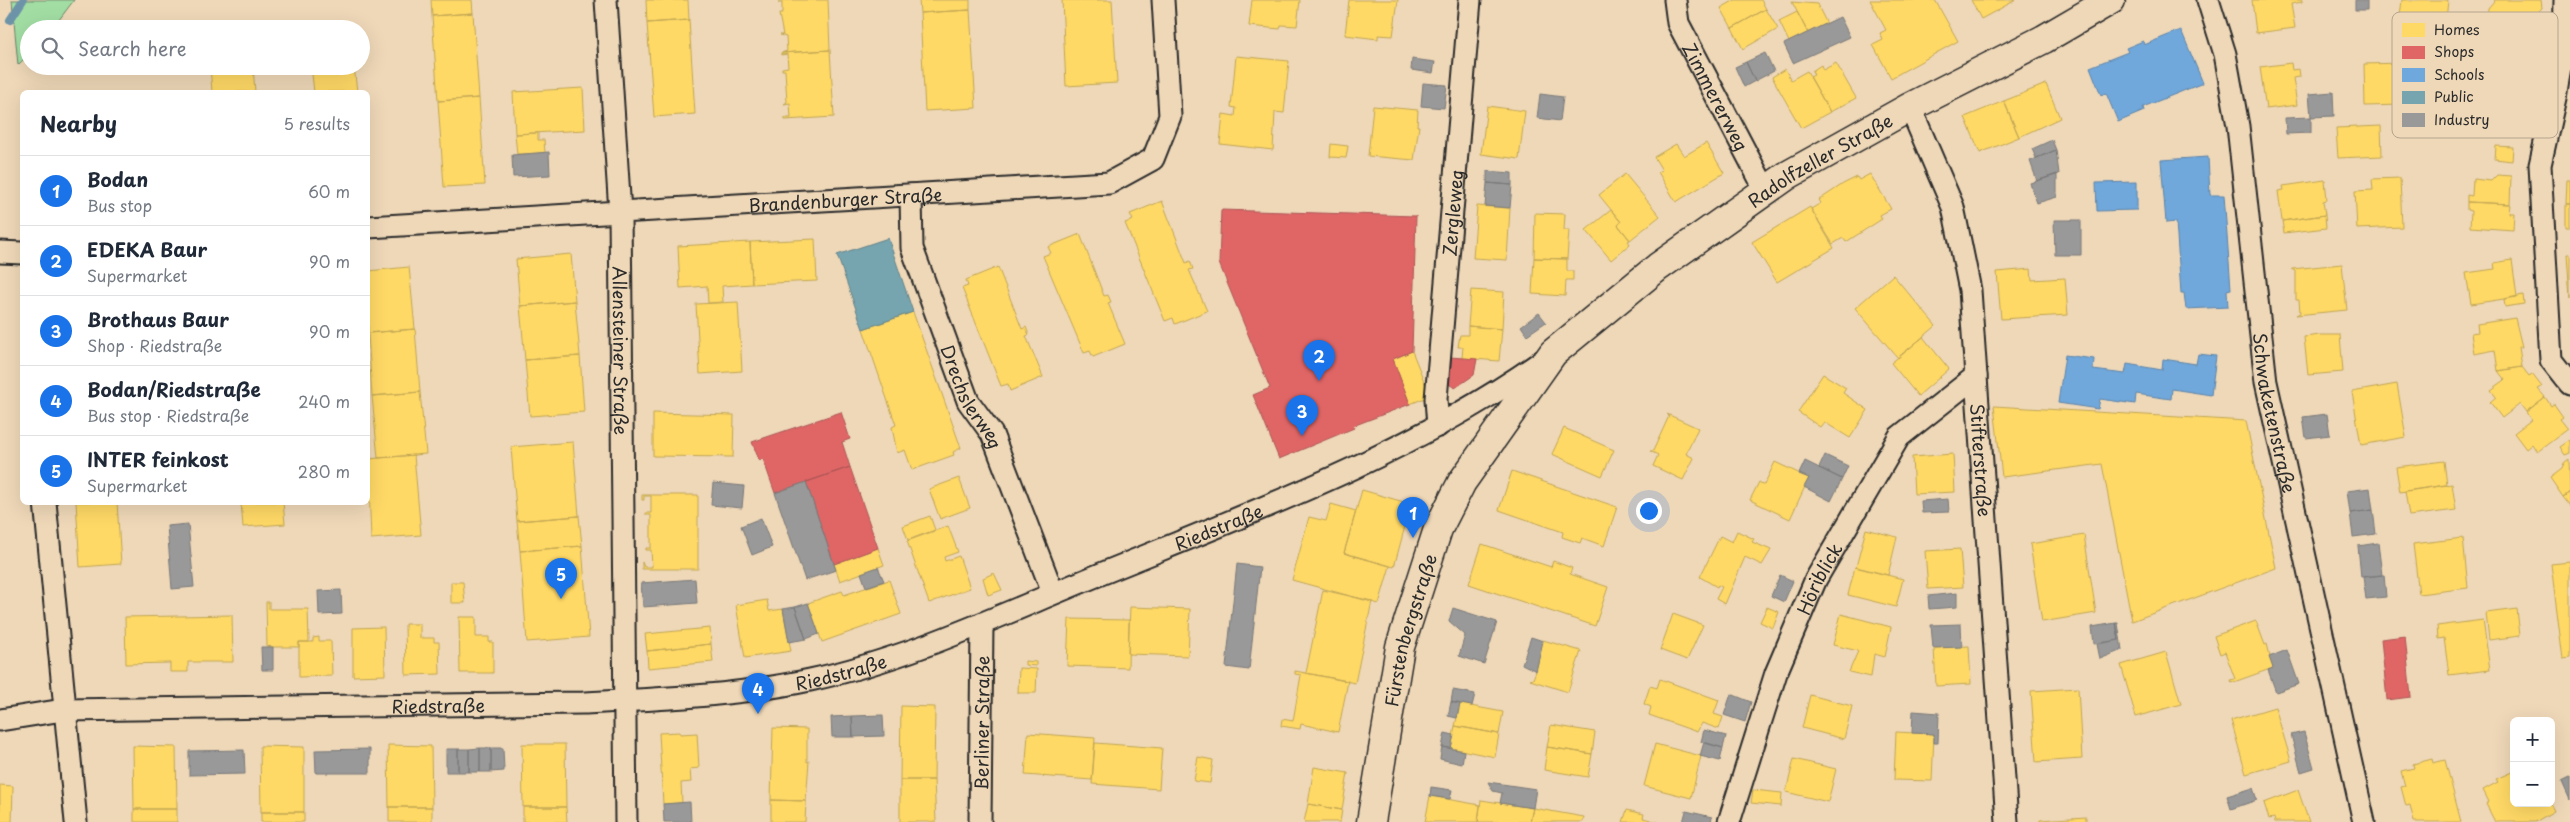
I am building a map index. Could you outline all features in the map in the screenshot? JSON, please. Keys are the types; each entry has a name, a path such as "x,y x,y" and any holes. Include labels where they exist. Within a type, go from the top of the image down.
{"main road":[{"name":"Radolfzeller Straße","path":"1553,353 1658,267 1788,175 1910,107 2044,39 2110,0"},
{"name":"Fürstenbergstraße","path":"1371,822 1400,647 1438,529 1462,482 1553,353"}],"street":[{"name":"Allensteiner Straße","path":"606,0 620,212 626,822"},
{"name":"Brandenburger Straße","path":"370,227 1109,183 1153,159 1170,116 1163,0"},
{"name":"Zergleweg","path":"1438,426 1436,398 1470,0"},
{"name":"Zimmererweg","path":"1675,0 1678,23 1766,190"},
{"name":"Schwaketenstraße","path":"2208,0 2225,54 2238,126 2266,382 2364,822"},
{"path":"2558,88 2567,42 2565,0"},
{"name":"Stifterstraße","path":"1910,107 1952,207 1970,290 2007,822"},
{"path":"2546,138 2540,165 2551,360 2570,384"},
{"name":"Drechslerweg","path":"911,195 912,248 968,401 992,434 1053,593"},
{"path":"0,252 20,253"},
{"name":"Riedstraße","path":"0,720 63,710 363,708 626,701 744,691 813,680 926,647 1347,470 1438,426 1500,390 1553,353"},
{"name":"Höriblick","path":"1729,822 1776,673 1816,579 1898,437 1976,376"},
{"path":"45,505 63,710 76,822"},
{"name":"Berliner Straße","path":"980,822 982,624"}],"green space":[{"path":"12,0 74,0 59,20 20,20 20,63 18,65"}],"building: Homes":[{"path":"431,0 472,0 473,13 432,16"},
{"path":"646,0 688,0 689,20 647,23"},
{"path":"784,0 828,0 830,50 781,53 787,51 786,37 780,35 783,35 779,14 782,14 782,3 778,3"},
{"path":"919,0 970,0 970,10 920,13"},
{"path":"1062,0 1112,0 1117,83 1066,86"},
{"path":"1252,0 1300,0 1297,26 1281,25 1280,29 1249,26"},
{"path":"1349,0 1398,0 1393,36 1378,35 1378,39 1345,35"},
{"path":"1735,0 1761,0 1766,9 1732,28 1721,8"},
{"path":"1870,0 1935,0 1958,41 1891,78 1873,45 1883,40 1880,33 1886,30"},
{"path":"1971,0 2016,0 1981,19"},
{"path":"2252,0 2302,0 2302,2 2291,4 2295,28 2256,33"},
{"path":"2402,0 2448,0 2447,12 2400,12"},
{"path":"2495,0 2541,0 2542,8 2539,12 2488,12 2488,8"},
{"path":"1792,2 1817,4 1827,24 1808,33"},
{"path":"1766,9 1778,29 1743,49 1732,28"},
{"path":"970,10 976,108 925,111 920,13"},
{"path":"1797,12 1808,33 1789,42 1779,21"},
{"path":"473,13 479,98 438,101 432,16"},
{"path":"689,20 695,114 654,117 647,23"},
{"path":"830,50 834,117 785,120 785,118 791,118 790,103 784,104 787,102 785,70 782,70 782,68 788,67 787,54 781,55 781,53"},
{"path":"1236,56 1289,61 1284,113 1275,112 1273,150 1220,144 1223,114 1235,116 1236,108 1231,107"},
{"path":"1836,63 1856,98 1830,112 1810,77 1814,75 1812,71 1821,65 1823,70"},
{"path":"2291,63 2292,70 2299,69 2300,77 2293,78 2297,105 2266,109 2260,67"},
{"path":"2392,63 2392,105 2365,106 2364,64"},
{"path":"1785,69 1791,80 1807,71 1830,112 1801,128 1772,77"},
{"path":"211,75 254,75 255,90 212,90"},
{"path":"312,75 355,75 357,90 314,90"},
{"path":"2046,84 2060,118 2019,137 2004,101"},
{"path":"583,88 585,130 515,134 513,92"},
{"path":"479,98 485,185 444,187 438,101"},
{"path":"2004,101 2019,137 1980,153 1965,117"},
{"path":"1373,106 1418,110 1417,126 1419,126 1414,160 1368,156"},
{"path":"1487,106 1525,111 1519,159 1481,154"},
{"path":"2381,126 2382,156 2338,158 2336,128"},
{"path":"538,133 538,140 544,140 545,153 517,154 515,134"},
{"path":"1706,143 1724,173 1676,202 1658,172 1662,170 1654,157 1676,144 1684,156"},
{"path":"1331,144 1348,146 1346,158 1330,157"},
{"path":"2496,146 2513,147 2512,161 2495,159"},
{"path":"1625,174 1660,216 1630,240 1618,225 1621,222 1599,195"},
{"path":"1870,174 1891,209 1880,215 1882,219 1846,242 1843,238 1833,244 1811,209 1821,203 1819,200 1843,184 1857,177 1859,180"},
{"path":"2497,175 2511,176 2510,204 2467,202 2467,195 2472,196 2473,179 2491,181"},
{"path":"2400,178 2402,227 2357,229 2355,191 2373,190 2372,179"},
{"path":"2325,180 2327,200 2323,201 2325,215 2282,221 2278,191 2284,190 2283,186"},
{"path":"2567,180 2570,180 2570,204 2566,204"},
{"path":"1162,201 1186,263 1190,261 1193,269 1189,270 1207,311 1175,324 1173,318 1165,321 1125,223 1133,220 1130,214"},
{"path":"2467,202 2510,204 2509,213 2514,213 2513,230 2470,227 2471,211 2467,210"},
{"path":"2566,204 2570,204 2570,227 2566,227"},
{"path":"1477,206 1510,208 1507,260 1473,258"},
{"path":"1810,207 1834,248 1777,282 1752,242"},
{"path":"1611,210 1621,222 1618,225 1630,240 1628,241 1630,244 1611,260 1586,230"},
{"path":"1535,213 1565,214 1564,230 1569,230 1567,259 1534,258"},
{"path":"2325,215 2326,228 2284,233 2282,221"},
{"path":"1080,234 1104,296 1108,295 1111,302 1108,303 1125,344 1093,357 1090,351 1084,353 1043,256 1051,253 1048,247"},
{"path":"815,239 817,281 752,284 750,242"},
{"path":"750,242 752,284 722,286 723,302 708,303 707,286 680,288 678,246"},
{"path":"571,254 575,301 520,306 516,259"},
{"path":"2567,254 2570,254 2570,298"},
{"path":"1534,258 1567,259 1567,271 1573,271 1573,280 1566,280 1565,296 1532,294"},
{"path":"2512,260 2517,297 2471,304 2466,273 2495,269 2494,263"},
{"path":"2342,264 2347,310 2296,315 2300,313 2299,300 2296,300 2296,271 2292,269"},
{"path":"409,267 415,329 370,333 370,271"},
{"path":"998,267 1022,329 1026,327 1029,335 1026,336 1043,377 1010,391 1008,384 1001,386 962,288 968,286 966,280"},
{"path":"2031,269 2032,280 2065,278 2068,315 2001,319 1997,272"},
{"path":"1893,275 1936,326 1898,358 1855,308"},
{"path":"1471,290 1504,292 1502,329 1468,326"},
{"path":"2523,295 2524,304 2505,307 2504,299"},
{"path":"575,301 580,356 525,360 520,306"},
{"path":"738,302 742,371 700,374 696,304"},
{"path":"913,312 961,448 953,452 954,455 912,470 905,450 897,453 892,427 896,425 863,329"},
{"path":"2515,318 2522,347 2519,347 2522,367 2498,371 2495,350 2474,354 2471,333 2478,332 2477,324"},
{"path":"1468,326 1502,329 1499,361 1462,358 1463,347 1458,347 1460,335 1468,335"},
{"path":"415,329 420,392 372,396 370,333"},
{"path":"2340,335 2343,372 2308,375 2304,337"},
{"path":"1923,337 1949,369 1918,396 1891,363"},
{"path":"1412,351 1430,396 1410,404 1393,359"},
{"path":"580,356 584,412 530,416 525,360"},
{"path":"2522,367 2529,376 2532,374 2542,387 2538,389 2545,397 2526,412 2520,404 2502,418 2490,402 2496,397 2491,390 2505,380 2498,371"},
{"path":"1823,374 1846,388 1843,393 1868,410 1850,438 1824,422 1820,427 1798,412"},
{"path":"2397,384 2406,437 2361,445 2352,392"},
{"path":"420,392 426,454 378,458 372,396"},
{"path":"2545,397 2551,406 2554,404 2563,417 2560,419 2568,429 2537,452 2532,444 2526,449 2514,433 2531,420 2526,412"},
{"path":"1994,406 2246,421 2276,568 2132,621 2102,464 2002,477"},
{"path":"653,413 734,415 733,457 653,456"},
{"path":"1667,414 1698,428 1686,454 1694,458 1683,480 1653,466 1658,455 1650,451 1653,451 1669,416"},
{"path":"1564,428 1614,450 1602,476 1552,454"},
{"path":"2570,440 2570,453 2565,455 2560,447"},
{"path":"573,442 579,516 517,521 511,447"},
{"path":"1953,454 1955,492 1914,494 1912,457"},
{"path":"414,455 421,535 371,539 370,459"},
{"path":"2569,459 2570,492 2563,497 2550,478 2562,469 2564,463"},
{"path":"2444,461 2447,485 2400,492 2396,467"},
{"path":"1775,462 1809,478 1790,519 1750,500 1759,482 1764,485"},
{"path":"1512,471 1617,507 1604,546 1582,538 1580,543 1562,537 1563,532 1499,510"},
{"path":"959,478 970,508 940,519 929,489"},
{"path":"2452,484 2456,510 2409,516 2405,491"},
{"path":"1362,490 1411,504 1394,567 1344,553"},
{"path":"2570,492 2570,506 2563,497"},
{"path":"642,495 698,495 698,569 642,569 642,562 644,567 652,567 651,550 646,550 646,548 651,548 651,515 646,515 646,513 651,513 651,496 644,496 644,500 642,500"},
{"path":"1331,504 1356,511 1344,553 1390,566 1379,604 1292,580 1309,517 1326,521"},
{"path":"76,505 117,505 121,564 80,567"},
{"path":"241,505 283,505 285,524 243,527"},
{"path":"579,516 582,546 520,551 517,521"},
{"path":"930,516 935,530 908,540 903,526"},
{"path":"948,526 958,552 944,557 945,561 959,556 970,588 929,603 907,541"},
{"path":"1866,529 1897,537 1888,575 1856,567"},
{"path":"1737,531 1754,539 1752,542 1771,550 1762,565 1745,557 1725,604 1716,599 1722,587 1718,585 1717,587 1700,577 1720,536 1732,542"},
{"path":"2084,535 2096,613 2042,622 2030,544"},
{"path":"2463,538 2468,588 2419,594 2413,544"},
{"path":"1482,544 1551,567 1553,561 1572,568 1570,574 1608,587 1595,626 1469,584"},
{"path":"582,546 589,637 527,642 520,551"},
{"path":"878,548 884,565 840,581 834,564"},
{"path":"1960,549 1963,587 1928,589 1925,551"},
{"path":"2570,562 2570,658 2563,659 2551,564"},
{"path":"1855,567 1903,579 1896,607 1848,595"},
{"path":"994,573 1002,590 988,595 983,578"},
{"path":"889,580 901,614 822,642 808,603 842,591 844,595"},
{"path":"451,582 463,582 465,603 451,603"},
{"path":"1323,590 1372,601 1355,683 1306,673"},
{"path":"767,600 769,611 783,609 791,651 745,658 736,605"},
{"path":"266,602 269,602 269,609 308,609 309,642 299,642 299,647 267,647"},
{"path":"1130,607 1190,609 1188,656 1128,654"},
{"path":"1767,607 1779,612 1773,628 1760,622"},
{"path":"2517,609 2520,636 2489,640 2486,613"},
{"path":"1673,614 1703,625 1687,660 1660,650"},
{"path":"1841,614 1891,627 1885,657 1874,654 1871,677 1849,672 1858,651 1833,645"},
{"path":"232,615 233,662 188,662 188,672 170,672 170,663 126,664 125,617"},
{"path":"459,617 476,617 476,637 489,637 489,642 493,642 493,673 460,673"},
{"path":"1069,619 1129,620 1128,668 1067,666"},
{"path":"2483,620 2490,670 2449,675 2444,638 2438,639 2437,626"},
{"path":"2256,621 2265,645 2267,644 2273,668 2231,683 2230,680 2235,679 2225,652 2220,654 2214,636"},
{"path":"405,624 420,624 420,638 434,638 434,642 439,642 440,674 406,675"},
{"path":"384,627 385,675 353,676 353,628"},
{"path":"710,628 711,644 647,651 645,634"},
{"path":"319,637 319,641 331,641 332,676 299,677 299,642 313,642 313,638"},
{"path":"1543,640 1581,651 1568,692 1530,680 1533,679 1536,671"},
{"path":"711,644 713,662 648,668 647,651"},
{"path":"1969,646 1971,684 1936,686 1934,648"},
{"path":"2166,652 2181,704 2136,717 2121,665"},
{"path":"1025,661 1036,662 1036,666 1025,665"},
{"path":"1019,668 1037,669 1036,693 1018,693"},
{"path":"1295,671 1348,681 1338,732 1301,724 1300,729 1281,726 1282,719 1293,721 1301,675 1295,674"},
{"path":"1660,679 1719,700 1714,714 1723,717 1719,729 1702,723 1697,732 1649,715 1651,707 1644,704 1650,686 1657,688"},
{"path":"2078,688 2082,759 2036,762 2031,691"},
{"path":"1810,695 1852,706 1844,739 1802,728"},
{"path":"1460,704 1503,712 1499,734 1455,726"},
{"path":"901,706 935,707 934,780 900,780"},
{"path":"2275,707 2291,761 2246,774 2231,720"},
{"path":"1551,725 1595,732 1592,754 1547,747"},
{"path":"1455,726 1499,734 1495,757 1451,748"},
{"path":"773,728 807,729 807,762 809,761 806,801 771,800"},
{"path":"680,732 680,734 697,733 699,768 690,769 691,782 681,783 682,803 663,804 659,733"},
{"path":"1896,732 1934,734 1932,781 1894,780"},
{"path":"1028,733 1095,738 1092,780 1025,775"},
{"path":"1095,743 1162,748 1159,789 1092,784"},
{"path":"522,744 565,744 566,807 523,807"},
{"path":"1655,744 1701,756 1691,798 1644,786"},
{"path":"388,745 431,746 432,807 389,807"},
{"path":"133,746 176,747 177,809 134,809"},
{"path":"260,746 304,747 304,812 261,812"},
{"path":"1547,747 1592,754 1588,777 1544,770"},
{"path":"1198,757 1213,760 1210,783 1194,781"},
{"path":"1794,759 1836,769 1828,802 1786,792"},
{"path":"2432,759 2433,763 2445,760 2461,822 2414,822 2410,805 2406,806 2401,787 2405,786 2401,771 2414,768 2413,764"},
{"path":"1314,767 1348,773 1342,810 1308,804"},
{"path":"2510,773 2510,807 2552,807 2554,811 2535,822 2495,822 2486,804 2489,802 2483,790 2498,782 2496,779"},
{"path":"900,780 934,780 936,822 900,822"},
{"path":"0,785 13,786 12,822 0,822"},
{"path":"1753,790 1782,793 1781,806 1751,803"},
{"path":"2298,790 2309,822 2275,822 2274,818 2269,819 2264,803"},
{"path":"1430,796 1480,805 1478,822 1425,822"},
{"path":"771,800 806,801 805,822 771,822"},
{"path":"1481,800 1533,808 1530,822 1478,822"},
{"path":"1308,804 1342,810 1340,822 1304,822"},
{"path":"389,807 432,807 432,822 389,822"},
{"path":"523,807 566,807 567,822 523,822"},
{"path":"1533,808 1584,817 1583,822 1530,822"},
{"path":"134,809 177,809 177,822 134,822"},
{"path":"1627,810 1644,814 1643,818 1658,822 1623,822"},
{"path":"261,812 304,812 304,822 261,822"},
{"path":"2086,817 2086,822 2040,822 2040,820"}],"building: Shops":[{"path":"1221,210 1416,216 1412,351 1393,359 1410,404 1353,426 1354,428 1279,459 1253,395 1270,388 1219,263"},
{"path":"1450,357 1477,359 1474,375 1455,388 1447,383"},
{"path":"841,412 850,439 842,442 850,467 775,493 763,459 759,460 752,442"},
{"path":"850,467 878,548 834,564 806,482"},
{"path":"2405,636 2411,697 2387,700 2381,639"}],"building: Schools":[{"path":"2181,30 2203,83 2143,107 2144,111 2118,122 2106,93 2101,95 2090,67 2128,52 2126,48 2143,41 2144,45"},
{"path":"2208,157 2210,195 2224,195 2231,289 2227,290 2228,307 2186,309 2184,293 2181,293 2176,222 2166,223 2161,160"},
{"path":"2137,182 2137,210 2097,211 2096,183"},
{"path":"2198,354 2216,356 2211,395 2172,389 2171,399 2136,394 2135,404 2100,399 2098,409 2058,403 2065,355 2094,359 2093,370 2125,374 2127,364 2162,370 2163,359 2196,364"}],"building: Public":[{"path":"888,238 913,312 863,329 837,255"}],"building: Industry":[{"path":"2355,0 2367,0 2367,10 2355,10"},
{"path":"1840,17 1850,37 1793,63 1784,44"},
{"path":"1765,53 1774,71 1755,81 1746,62"},
{"path":"1412,59 1435,62 1433,73 1411,70"},
{"path":"1746,62 1755,81 1744,87 1735,67"},
{"path":"1423,83 1447,85 1444,108 1421,106"},
{"path":"2333,92 2334,116 2311,117 2309,94"},
{"path":"1540,94 1563,97 1560,121 1537,118"},
{"path":"2311,117 2311,133 2286,134 2285,118"},
{"path":"2052,140 2056,150 2036,158 2032,149"},
{"path":"2056,150 2059,174 2037,181 2030,161"},
{"path":"549,152 550,175 513,177 512,155"},
{"path":"1487,171 1512,173 1512,185 1487,183"},
{"path":"2057,174 2057,197 2037,203 2030,183"},
{"path":"1487,183 1512,185 1510,208 1485,206"},
{"path":"2054,220 2081,220 2081,255 2055,255"},
{"path":"1539,313 1546,322 1527,335 1521,326"},
{"path":"2327,414 2330,435 2306,438 2303,417"},
{"path":"1825,455 1848,466 1842,479 1819,468"},
{"path":"1805,461 1842,479 1831,501 1804,487 1809,478 1799,474"},
{"path":"806,482 836,570 805,580 775,493"},
{"path":"713,483 744,486 742,508 711,505"},
{"path":"2370,488 2373,510 2350,513 2347,491"},
{"path":"1948,499 1949,512 1922,513 1921,501"},
{"path":"2373,510 2376,534 2353,537 2350,513"},
{"path":"761,518 772,547 752,555 741,526"},
{"path":"188,524 194,587 172,589 167,526"},
{"path":"2378,543 2382,575 2361,577 2358,546"},
{"path":"1237,564 1260,567 1249,670 1226,667"},
{"path":"878,567 884,581 866,587 861,573"},
{"path":"1780,575 1793,581 1784,602 1771,596"},
{"path":"2384,575 2386,597 2366,599 2363,577"},
{"path":"695,579 697,603 643,607 641,583"},
{"path":"341,590 342,614 319,615 318,591"},
{"path":"1957,593 1957,607 1929,609 1928,596"},
{"path":"808,603 819,634 806,639 795,607"},
{"path":"795,607 806,639 789,642 783,609"},
{"path":"1453,608 1497,622 1484,664 1459,656 1465,635 1449,621"},
{"path":"2116,623 2118,623 2122,650 2100,659 2097,644 2119,640"},
{"path":"2116,623 2119,640 2094,644 2092,627"},
{"path":"1961,624 1962,647 1933,648 1931,625"},
{"path":"1531,637 1543,641 1536,671 1522,664"},
{"path":"261,647 273,647 273,670 262,670"},
{"path":"2287,650 2299,684 2276,692 2268,670 2273,668 2269,657"},
{"path":"1453,690 1475,694 1472,706 1451,702"},
{"path":"1731,694 1751,702 1745,722 1724,715"},
{"path":"1451,702 1460,704 1457,718 1448,716"},
{"path":"1913,711 1939,713 1938,743 1934,743 1934,734 1912,733"},
{"path":"883,715 884,736 853,737 852,716"},
{"path":"852,716 853,737 832,737 831,717"},
{"path":"1704,730 1726,736 1723,748 1701,742"},
{"path":"2304,732 2314,768 2301,772 2291,735"},
{"path":"1445,733 1454,735 1451,748 1442,747"},
{"path":"1704,742 1723,748 1720,761 1700,756"},
{"path":"1442,747 1464,751 1462,764 1440,759"},
{"path":"480,748 491,748 491,772 480,772"},
{"path":"480,748 480,772 469,772 469,749"},
{"path":"491,748 503,748 504,771 491,772"},
{"path":"370,749 370,773 316,773 315,750"},
{"path":"446,749 458,749 458,772 446,772"},
{"path":"458,749 469,749 469,772 458,772"},
{"path":"244,750 245,774 189,775 189,751"},
{"path":"2570,778 2570,800 2562,782"},
{"path":"1488,782 1536,789 1533,808 1500,803 1502,793 1493,791"},
{"path":"1431,787 1452,790 1450,799 1430,796"},
{"path":"2253,788 2257,800 2231,809 2227,796"},
{"path":"690,802 691,822 664,822 663,804"},
{"path":"1686,811 1712,817 1711,822 1683,822"}],"waterway":[{"path":"10,20 23,0"}],"place":[{"name":"EDEKA Baur","path":"1319,381"},
{"name":"Brothaus Baur","path":"1302,436"},
{"name":"Bodan","path":"1413,538"},
{"name":"INTER feinkost","path":"561,599"},
{"name":"Bodan/Riedstraße","path":"758,714"}]}
